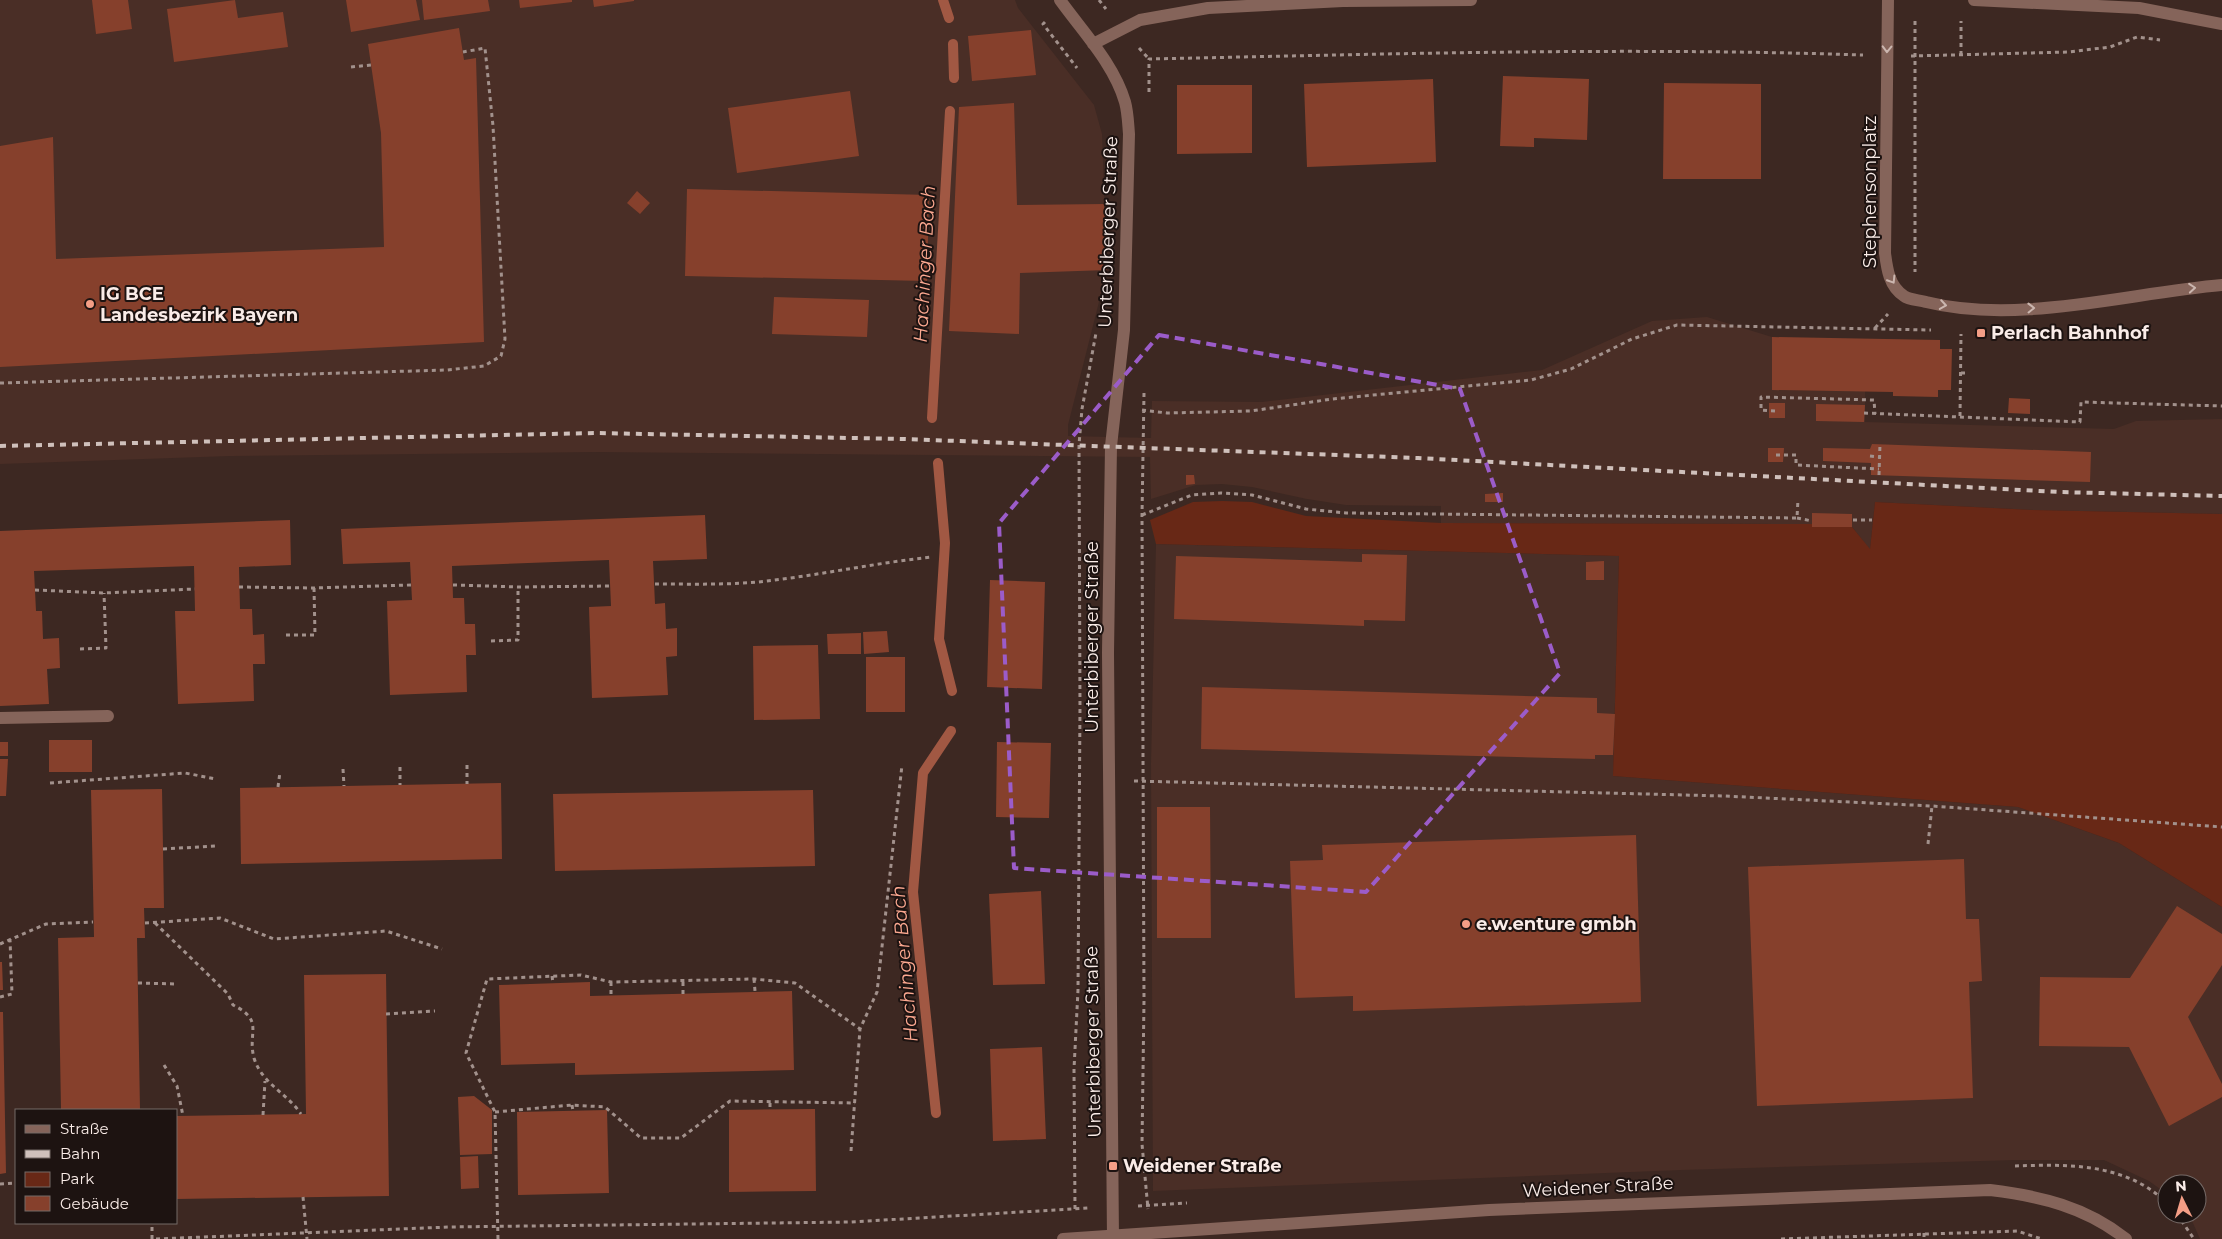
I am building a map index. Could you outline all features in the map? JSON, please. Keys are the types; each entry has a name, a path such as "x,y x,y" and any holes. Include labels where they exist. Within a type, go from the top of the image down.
{"street":[{"name":"Unterbiberger Straße","path":"1060,0 1093,44 1113,76 1122,95 1128,117 1129,134 1124,330 1111,446 1108,780 1113,1237"},
{"path":"1093,44 1140,20 1208,8 1343,1 1471,0"},
{"name":"Stephensonplatz","path":"1888,0 1885,252 1888,276 1904,296"},
{"path":"1974,0 2139,4 2222,24"},
{"path":"1904,296 1962,308 2044,308 2084,304 2176,289 2222,285"},
{"path":"0,718 108,716"},
{"name":"Weidener Straße","path":"1063,1239 1498,1210 1990,1190 2026,1195 2064,1204 2114,1230 2126,1239"}],"path":[{"path":"1904,296 1916,268 1915,18"},
{"path":"1960,55 1961,18"},
{"path":"1149,98 1149,59 1504,52 1768,52 1916,56 2069,52 2110,47 2137,37 2165,40"},
{"path":"0,383 447,370 484,366 500,356 505,339 493,126 485,48 463,52"},
{"path":"351,67 371,65"},
{"path":"1960,416 1962,308"},
{"path":"1144,410 1167,413 1251,411 1332,399 1531,380 1571,369 1632,338 1677,325 1932,330"},
{"path":"1960,373 1969,374"},
{"path":"1144,390 1142,516 1143,1144 1148,1205"},
{"path":"1775,411 1761,410 1761,397 1874,400 1875,414"},
{"path":"1864,413 2080,422 2081,402 2222,406"},
{"path":"1879,475 1880,444"},
{"path":"1776,455 1796,455 1796,465 1879,468"},
{"path":"1870,456 1880,457"},
{"path":"1142,516 1192,495 1221,493 1252,495 1306,509 1346,513 1798,518 1812,521"},
{"path":"1798,499 1798,518"},
{"path":"1853,520 1872,520"},
{"path":"655,584 757,582 839,571 889,561 932,557"},
{"path":"239,587 314,588 411,585"},
{"path":"453,585 518,587 610,586"},
{"path":"491,641 518,640 518,587"},
{"path":"286,635 315,635 314,588"},
{"path":"35,590 104,593 195,589"},
{"path":"80,649 106,648 104,593"},
{"path":"466,765 467,784"},
{"path":"851,1151 860,1029 877,992 902,765"},
{"path":"400,767 400,785"},
{"path":"343,769 344,786"},
{"path":"278,787 280,772"},
{"path":"50,782 185,773 216,779"},
{"path":"1108,780 1724,796 1932,806 2222,827"},
{"path":"1928,844 1932,806"},
{"path":"163,849 216,846"},
{"path":"145,923 220,918 274,939 386,930 442,949"},
{"path":"0,944 46,924 94,922"},
{"path":"154,923 228,994 233,1006 246,1012 252,1021 254,1058 266,1080 293,1102 301,1114"},
{"path":"0,996 12,994 10,940"},
{"path":"498,1239 495,1112 466,1053 487,979 581,975 611,982 683,982 754,979 795,983 860,1029"},
{"path":"552,976 553,983"},
{"path":"754,979 755,991"},
{"path":"611,982 611,995"},
{"path":"683,982 684,994"},
{"path":"138,983 178,984"},
{"path":"386,1014 435,1011"},
{"path":"164,1065 177,1086 183,1116"},
{"path":"262,1115 266,1080"},
{"path":"495,1112 572,1105 605,1107 641,1138 681,1138 730,1101 855,1103"},
{"path":"770,1103 770,1110"},
{"path":"572,1105 573,1111"},
{"path":"2008,1167 2096,1168 2128,1177 2147,1186 2157,1194"},
{"path":"0,1184 15,1183"},
{"path":"303,1197 307,1237"},
{"path":"156,1239 307,1237 449,1227 498,1228 850,1222 1113,1207"},
{"path":"152,1224 152,1239"},
{"path":"2184,1224 2194,1239"},
{"path":"1781,1239 2018,1230 2042,1239"},
{"path":"1924,1233 1924,1239"}],"highlighted area":[{"path":"1159,335 1460,389 1560,673 1366,892 1014,868 999,523"}],"shaded area":[{"path":"0,0 1015,0 1018,8 1094,105 1102,134 1107,270 1068,425 1068,436 1151,438 1152,401 1262,402 1542,370 1652,321 1707,317 1772,337 1772,390 1865,391 1865,422 2114,429 2136,421 2222,419 2222,514 2033,510 1875,502 1870,550 1852,527 1812,527 1811,524 1441,523 1441,506 1346,505 1252,487 1222,484 1196,485 1151,499 1150,457 595,452 230,456 0,464"},
{"path":"1156,544 1619,556 1613,776 2018,807 2119,843 2222,907 2222,1239 2200,1239 2193,1224 2207,1224 2207,1174 2157,1174 2157,1187 2149,1181 2104,1160 2015,1160 1681,1170 1153,1191 1151,764"}],"green space":[{"path":"1193,502 1252,502 1306,516 1441,523 1812,524 1812,527 1852,527 1870,549 1875,502 2033,510 2222,514 2222,907 2119,843 2018,807 1613,776 1619,556 1156,544 1150,520"}],"building":[{"path":"92,0 128,0 132,29 96,34"},
{"path":"235,0 238,18 283,12 288,47 174,62 167,9"},
{"path":"346,0 416,0 420,20 351,32"},
{"path":"422,0 488,0 490,11 424,20"},
{"path":"519,0 572,0 572,2 520,8"},
{"path":"593,0 634,0 634,1 594,7"},
{"path":"459,28 464,60 476,58 484,342 0,367 0,146 53,137 56,259 384,247 381,133 368,44"},
{"path":"1031,30 1036,75 972,81 968,36"},
{"path":"1503,76 1589,79 1587,140 1534,138 1534,147 1500,146"},
{"path":"1433,79 1436,162 1307,167 1304,84"},
{"path":"1664,83 1761,84 1761,179 1663,179"},
{"path":"1177,85 1252,85 1252,153 1177,154"},
{"path":"850,91 859,156 737,173 728,108"},
{"path":"1014,103 1017,205 1104,204 1107,270 1020,273 1019,334 949,331 959,107"},
{"path":"687,189 929,195 927,281 685,276"},
{"path":"637,191 650,203 640,214 627,203"},
{"path":"774,297 869,300 867,337 772,334"},
{"path":"1772,337 1940,340 1940,349 1952,349 1951,390 1938,390 1938,397 1893,396 1893,392 1772,390"},
{"path":"2009,398 2030,399 2030,414 2008,413"},
{"path":"1769,403 1785,403 1785,418 1769,418"},
{"path":"1816,404 1865,405 1864,422 1816,421"},
{"path":"1872,444 2091,452 2090,482 1871,475 1871,463 1823,461 1823,448 1870,449"},
{"path":"1768,448 1784,448 1783,462 1768,462"},
{"path":"1186,475 1194,475 1195,484 1186,485"},
{"path":"1503,493 1503,502 1485,502 1485,494"},
{"path":"1812,513 1852,514 1852,527 1812,527"},
{"path":"705,515 707,559 653,561 655,604 665,603 666,629 677,628 677,656 666,657 668,695 592,698 589,607 611,606 609,560 452,566 453,598 464,598 465,624 475,624 476,655 466,655 467,692 390,695 387,601 412,600 410,562 343,564 341,529"},
{"path":"290,520 291,565 239,567 240,609 252,609 253,635 264,634 265,664 253,664 254,701 178,704 175,611 195,611 194,566 34,571 36,611 42,611 43,639 59,638 60,668 47,669 49,704 0,706 0,531"},
{"path":"1362,554 1407,555 1405,621 1364,620 1364,626 1174,619 1176,556 1362,562"},
{"path":"1604,561 1604,580 1586,580 1586,562"},
{"path":"990,580 1045,582 1042,689 987,687"},
{"path":"887,631 889,652 864,654 863,632"},
{"path":"861,633 861,654 828,654 827,634"},
{"path":"818,645 820,719 754,720 753,646"},
{"path":"866,657 905,657 905,712 866,712"},
{"path":"1202,687 1597,698 1597,713 1615,714 1613,755 1595,755 1595,759 1201,749"},
{"path":"49,740 92,740 92,772 49,772"},
{"path":"0,742 8,742 8,756 0,756"},
{"path":"997,742 1051,743 1049,818 996,817"},
{"path":"0,759 8,759 6,796 0,796"},
{"path":"501,783 502,859 241,864 240,788"},
{"path":"162,789 164,908 144,908 145,938 137,938 140,1109 61,1109 58,938 94,937 91,790"},
{"path":"813,790 815,866 555,871 553,794"},
{"path":"1157,807 1210,807 1211,938 1157,938"},
{"name":"e.w.enture gmbh","path":"1636,835 1641,1002 1353,1011 1353,996 1295,998 1290,861 1323,860 1322,845"},
{"path":"1964,859 1966,919 1979,919 1982,981 1969,982 1973,1098 1757,1106 1748,867"},
{"path":"1041,891 1045,984 993,985 989,894"},
{"path":"2177,906 2222,934 2222,965 2188,1017 2222,1084 2222,1097 2169,1126 2129,1047 2039,1046 2040,977 2130,978"},
{"path":"0,962 2,962 3,990 0,990"},
{"path":"386,974 389,1196 178,1199 178,1116 306,1114 304,975"},
{"path":"590,982 590,996 792,991 794,1070 575,1075 575,1063 501,1065 499,985"},
{"path":"0,1012 3,1012 6,1173 0,1174"},
{"path":"1042,1047 1046,1139 993,1141 990,1049"},
{"path":"474,1096 492,1110 492,1154 460,1155 458,1097"},
{"path":"815,1109 816,1191 729,1192 729,1110"},
{"path":"607,1110 609,1193 518,1195 517,1112"},
{"path":"478,1156 479,1188 461,1189 460,1157"}],"waterway":[{"name":"Hachinger Bach","path":"943,0 949,18"},
{"name":"Hachinger Bach","path":"953,44 954,78"},
{"name":"Hachinger Bach","path":"932,418 950,111"},
{"name":"Hachinger Bach","path":"938,463 945,543 939,639 952,691"},
{"name":"Hachinger Bach","path":"936,1113 913,892 923,773 951,731"}],"railway":[{"path":"0,446 594,433 903,439 1418,458 2059,492 2222,496"}],"place":[{"name":"IG BCE Landesbezirk Bayern","path":"90,304"},
{"name":"Perlach Bahnhof","path":"1981,333"},
{"name":"e.w.enture gmbh","path":"1466,924"},
{"name":"Weidener Straße","path":"1113,1166"}]}
